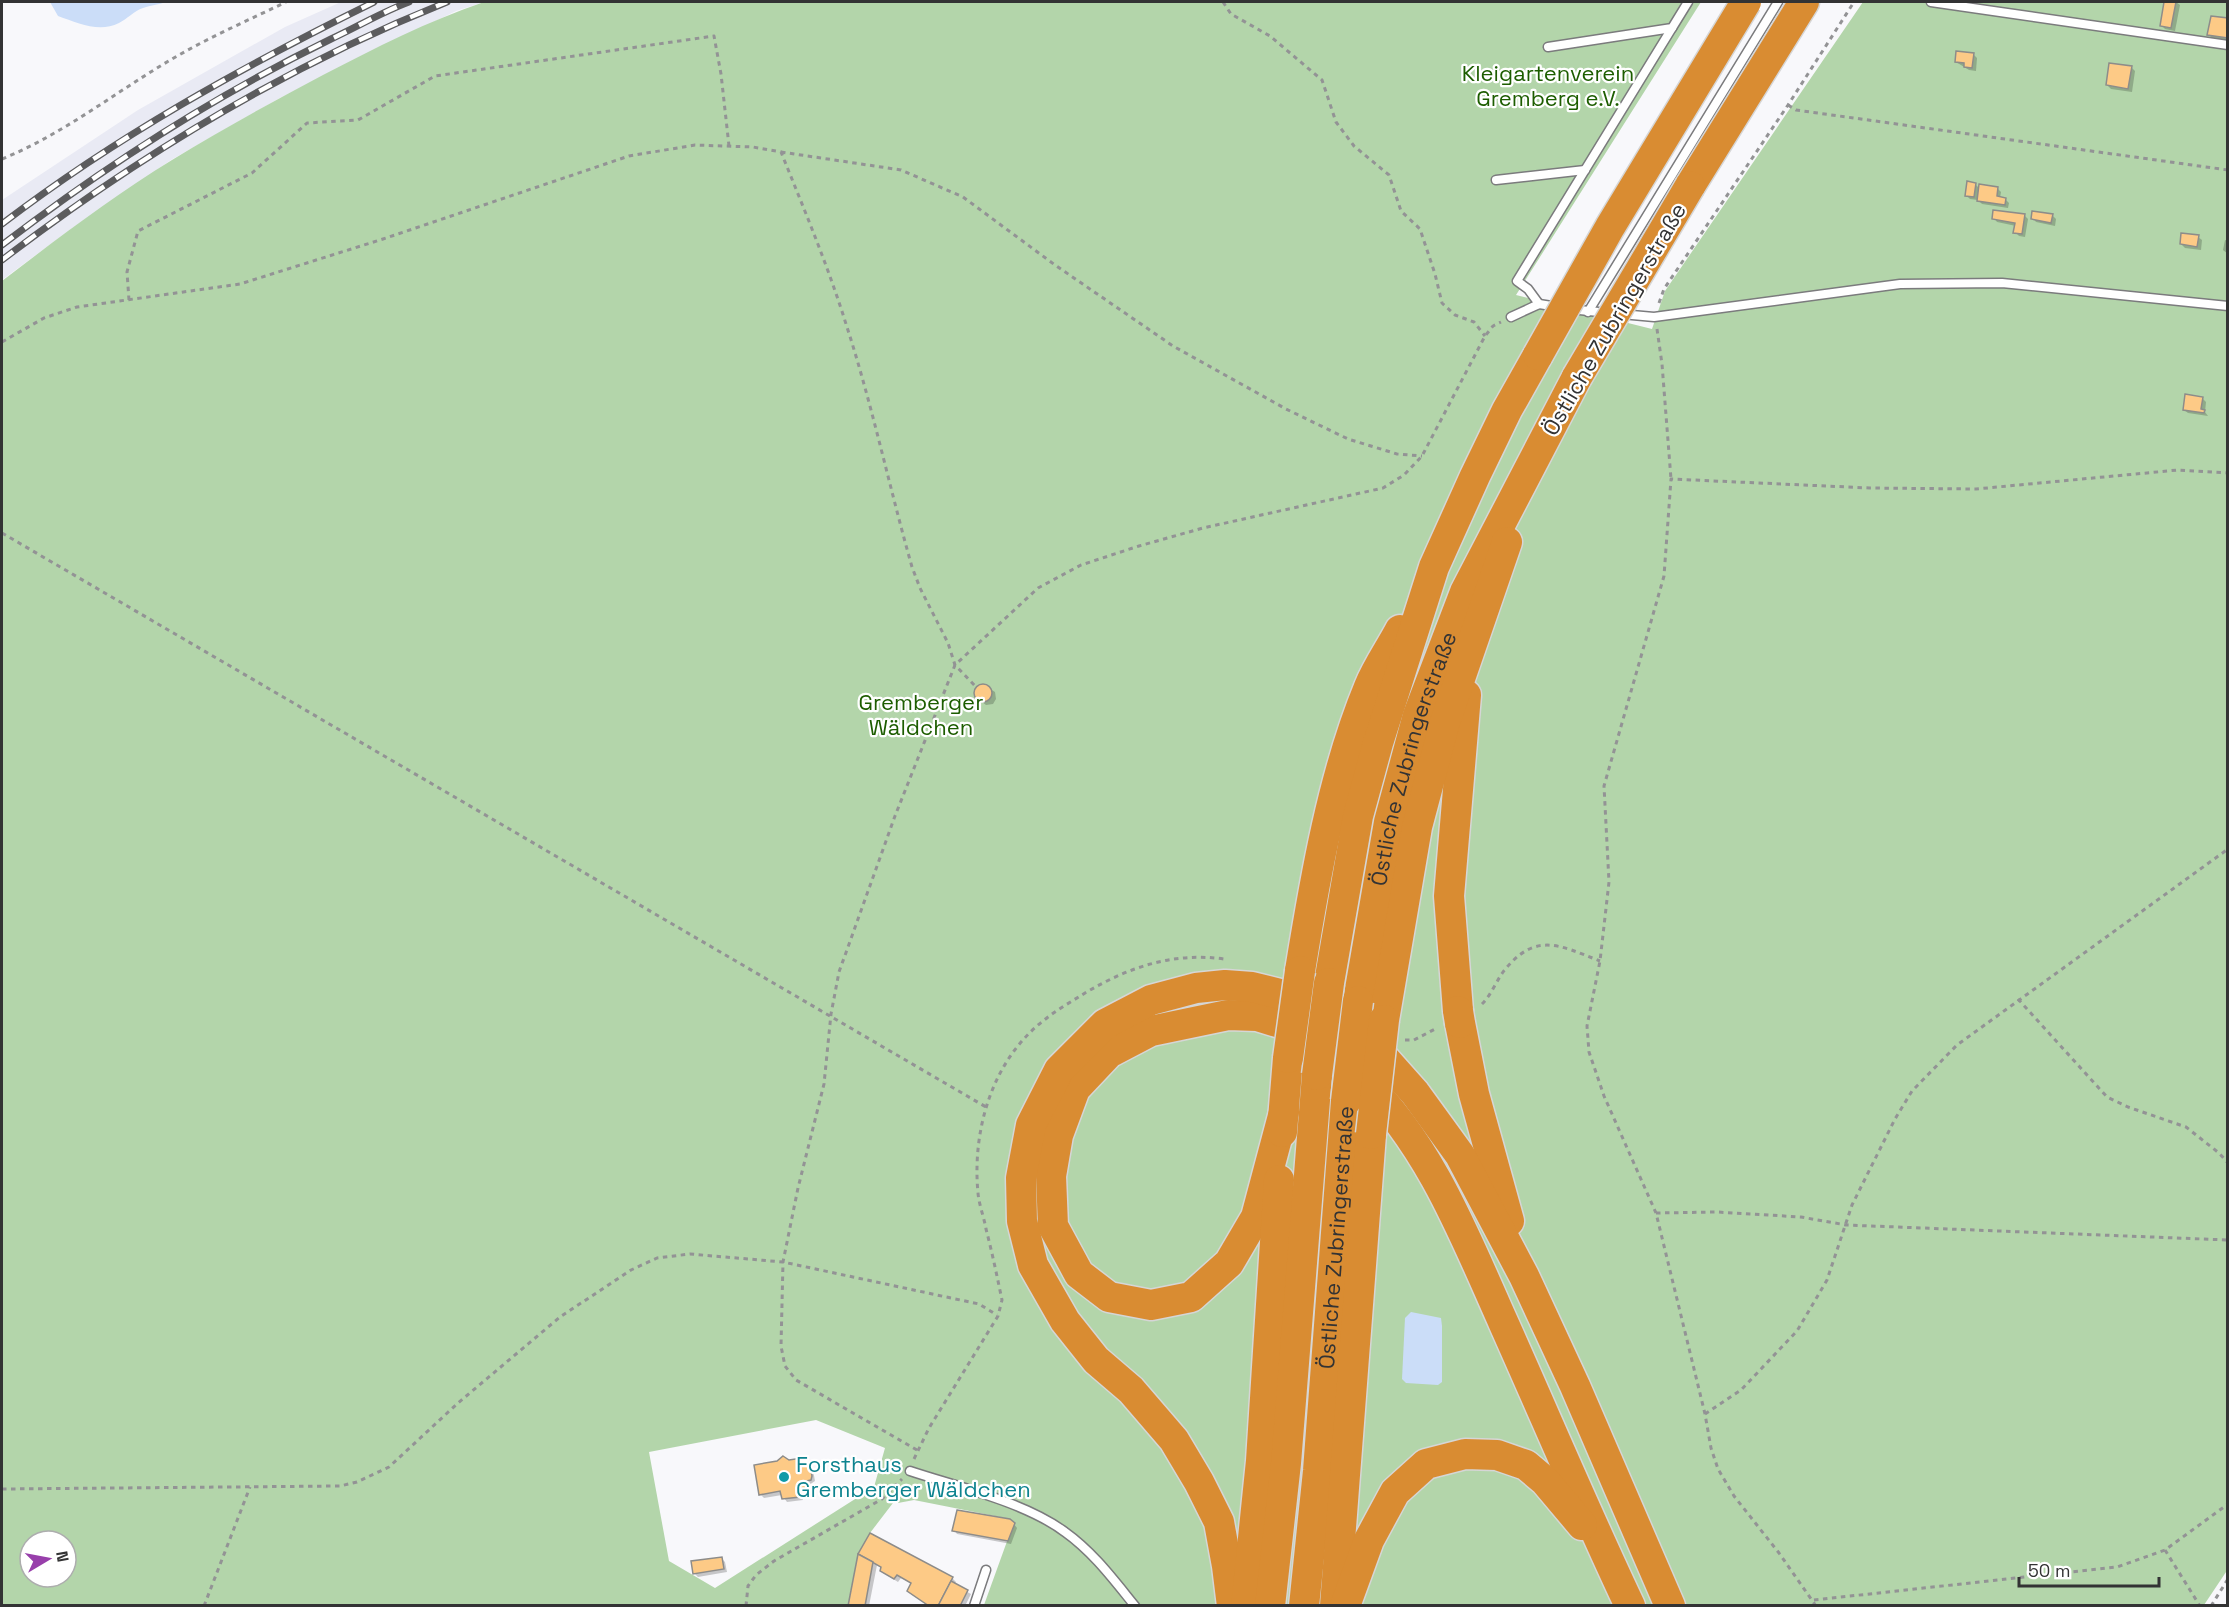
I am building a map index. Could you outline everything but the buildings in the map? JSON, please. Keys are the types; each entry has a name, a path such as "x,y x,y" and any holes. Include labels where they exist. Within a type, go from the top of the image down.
{"highway":[{"name":"Östliche Zubringerstraße","path":"1270,1605 1286,1463 1317,1075 1329,982 1358,816 1378,743 1434,567 1507,410 1610,227 1746,2"},
{"name":"Östliche Zubringerstraße","path":"1304,1605 1318,1471 1346,1101 1358,1001 1389,822 1418,715 1465,592 1577,377 1690,186 1804,2"},
{"path":"1335,1605 1371,1134 1384,1020 1417,827 1445,722 1537,454"},
{"path":"1246,1605 1261,1461 1288,1058 1316,876 1350,742 1370,686 1434,567"},
{"path":"1469,653 1449,896 1459,1017 1474,1094 1524,1276"},
{"path":"1232,1605 1219,1522 1199,1482 1174,1440 1131,1390 1096,1360 1065,1321 1033,1265 1022,1221 1021,1178 1031,1125 1059,1070 1105,1024 1151,1000 1196,988 1225,984 1252,987 1308,1001 1341,1017 1367,1040 1415,1093 1460,1155 1524,1276 1575,1386 1670,1605"},
{"path":"1284,1112 1256,1217 1229,1263 1191,1297 1151,1305 1109,1297 1079,1274 1053,1226 1051,1176 1058,1135 1076,1089 1110,1053 1151,1031 1228,1015 1257,1016 1300,1029 1349,1067 1382,1099 1405,1129 1445,1193 1630,1605"},
{"path":"1345,1605 1369,1540 1395,1492 1426,1464 1465,1454 1497,1455 1526,1465 1545,1480 1559,1496 1612,1566"},
{"path":"1657,1574 1679,1605"}],"lane":[{"path":"1539,304 1528,289 1517,281 1688,2"},
{"path":"1588,312 1778,2"},
{"path":"1930,2 2228,45"},
{"path":"1548,47 1672,28"},
{"path":"1496,180 1585,170"},
{"path":"1510,317 1539,304 1588,312 1654,317 1900,284 2002,283 2228,306"},
{"path":"910,1471 1021,1508 1064,1531 1099,1562 1135,1605"},
{"path":"974,1605 986,1570"}],"path":[{"path":"2,159 26,149 74,122 179,55 286,2"},
{"path":"1223,2 1231,14 1270,36 1322,80 1336,122 1354,146 1389,175 1401,211 1420,229 1442,303 1455,315 1474,322 1485,336"},
{"path":"1816,1605 1814,1599 1734,1496 1723,1478 1711,1448 1705,1414 1656,1213 1595,1073 1588,1052 1587,1026 1600,961 1609,882 1604,786 1664,576 1671,479 1660,344 1654,317 1664,289 1788,105 1854,2"},
{"path":"129,300 127,272 138,231 252,174 307,123 358,120 435,76 714,36 721,74 729,146"},
{"path":"1788,105 1796,110 2228,170"},
{"path":"2,342 44,318 77,308 240,284 383,239 629,156 695,145 753,147 901,170 963,197 1173,346 1286,409 1348,440 1397,454 1422,456"},
{"path":"781,152 803,204 846,322 871,407 912,567 948,643 955,665 976,687"},
{"path":"917,1450 796,1380 785,1365 781,1346 783,1263 798,1188 824,1084 831,1014 839,972 874,872 955,665 1038,588 1081,565 1203,528 1383,488 1404,475 1422,456 1485,336 1493,326 1510,317"},
{"path":"1671,479 1870,488 1976,489 2178,470 2228,473"},
{"path":"2,533 831,1014 986,1107 978,1147 978,1193 1002,1300 998,1316 917,1450 910,1471 882,1499 774,1561 756,1575 748,1586 746,1605"},
{"path":"1705,1414 1741,1390 1797,1331 1827,1280 1852,1205 1876,1155 1912,1091 1957,1045 2228,849"},
{"path":"2018,999 2107,1097 2128,1107 2186,1127 2228,1163"},
{"path":"1656,1213 1717,1212 1801,1216 1846,1225 2228,1240"},
{"path":"2,1489 340,1486 357,1482 389,1467 459,1403 560,1317 631,1270 657,1258 690,1254 783,1263 979,1304 998,1316"},
{"path":"204,1605 250,1487"},
{"path":"1814,1599 2117,1567 2165,1550 2228,1504"},
{"path":"2165,1550 2200,1605"},
{"path":"2211,1605 2228,1580"}],"shaded area":[{"path":"341,2 484,2 456,11 278,99 171,160 2,280 2,200 138,110 285,27"}],"green space":[{"name":"Gremberger Wäldchen","path":"484,2 1701,2 1516,295 1652,329 1665,291 1863,2 2227,2 2228,1569 2204,1605 984,1605 1014,1522 1010,1519 914,1500 898,1503 896,1499 870,1533 858,1554 848,1605 2,1606 2,281 107,203 209,138 285,95 422,26","holes":["816,1420 885,1448 874,1487 715,1588 669,1561 649,1452"]}],"water":[{"path":"50,2 166,2 143,8 111,26 96,27 58,16"},
{"path":"1411,1312 1441,1318 1442,1382 1438,1385 1406,1383 1402,1379 1405,1318"}],"railway":[{"path":"2,224 90,161 182,104 277,51 374,2"},
{"path":"2,245 121,160 203,108 287,61 409,2"},
{"path":"2,260 106,185 216,116 329,55 447,2"}],"place":[{"name":"Forsthaus Gremberger Wäldchen","path":"784,1477"}],"park label":[{"name":"Kleigartenverein Gremberg e.V.","path":"1548,86"}]}
